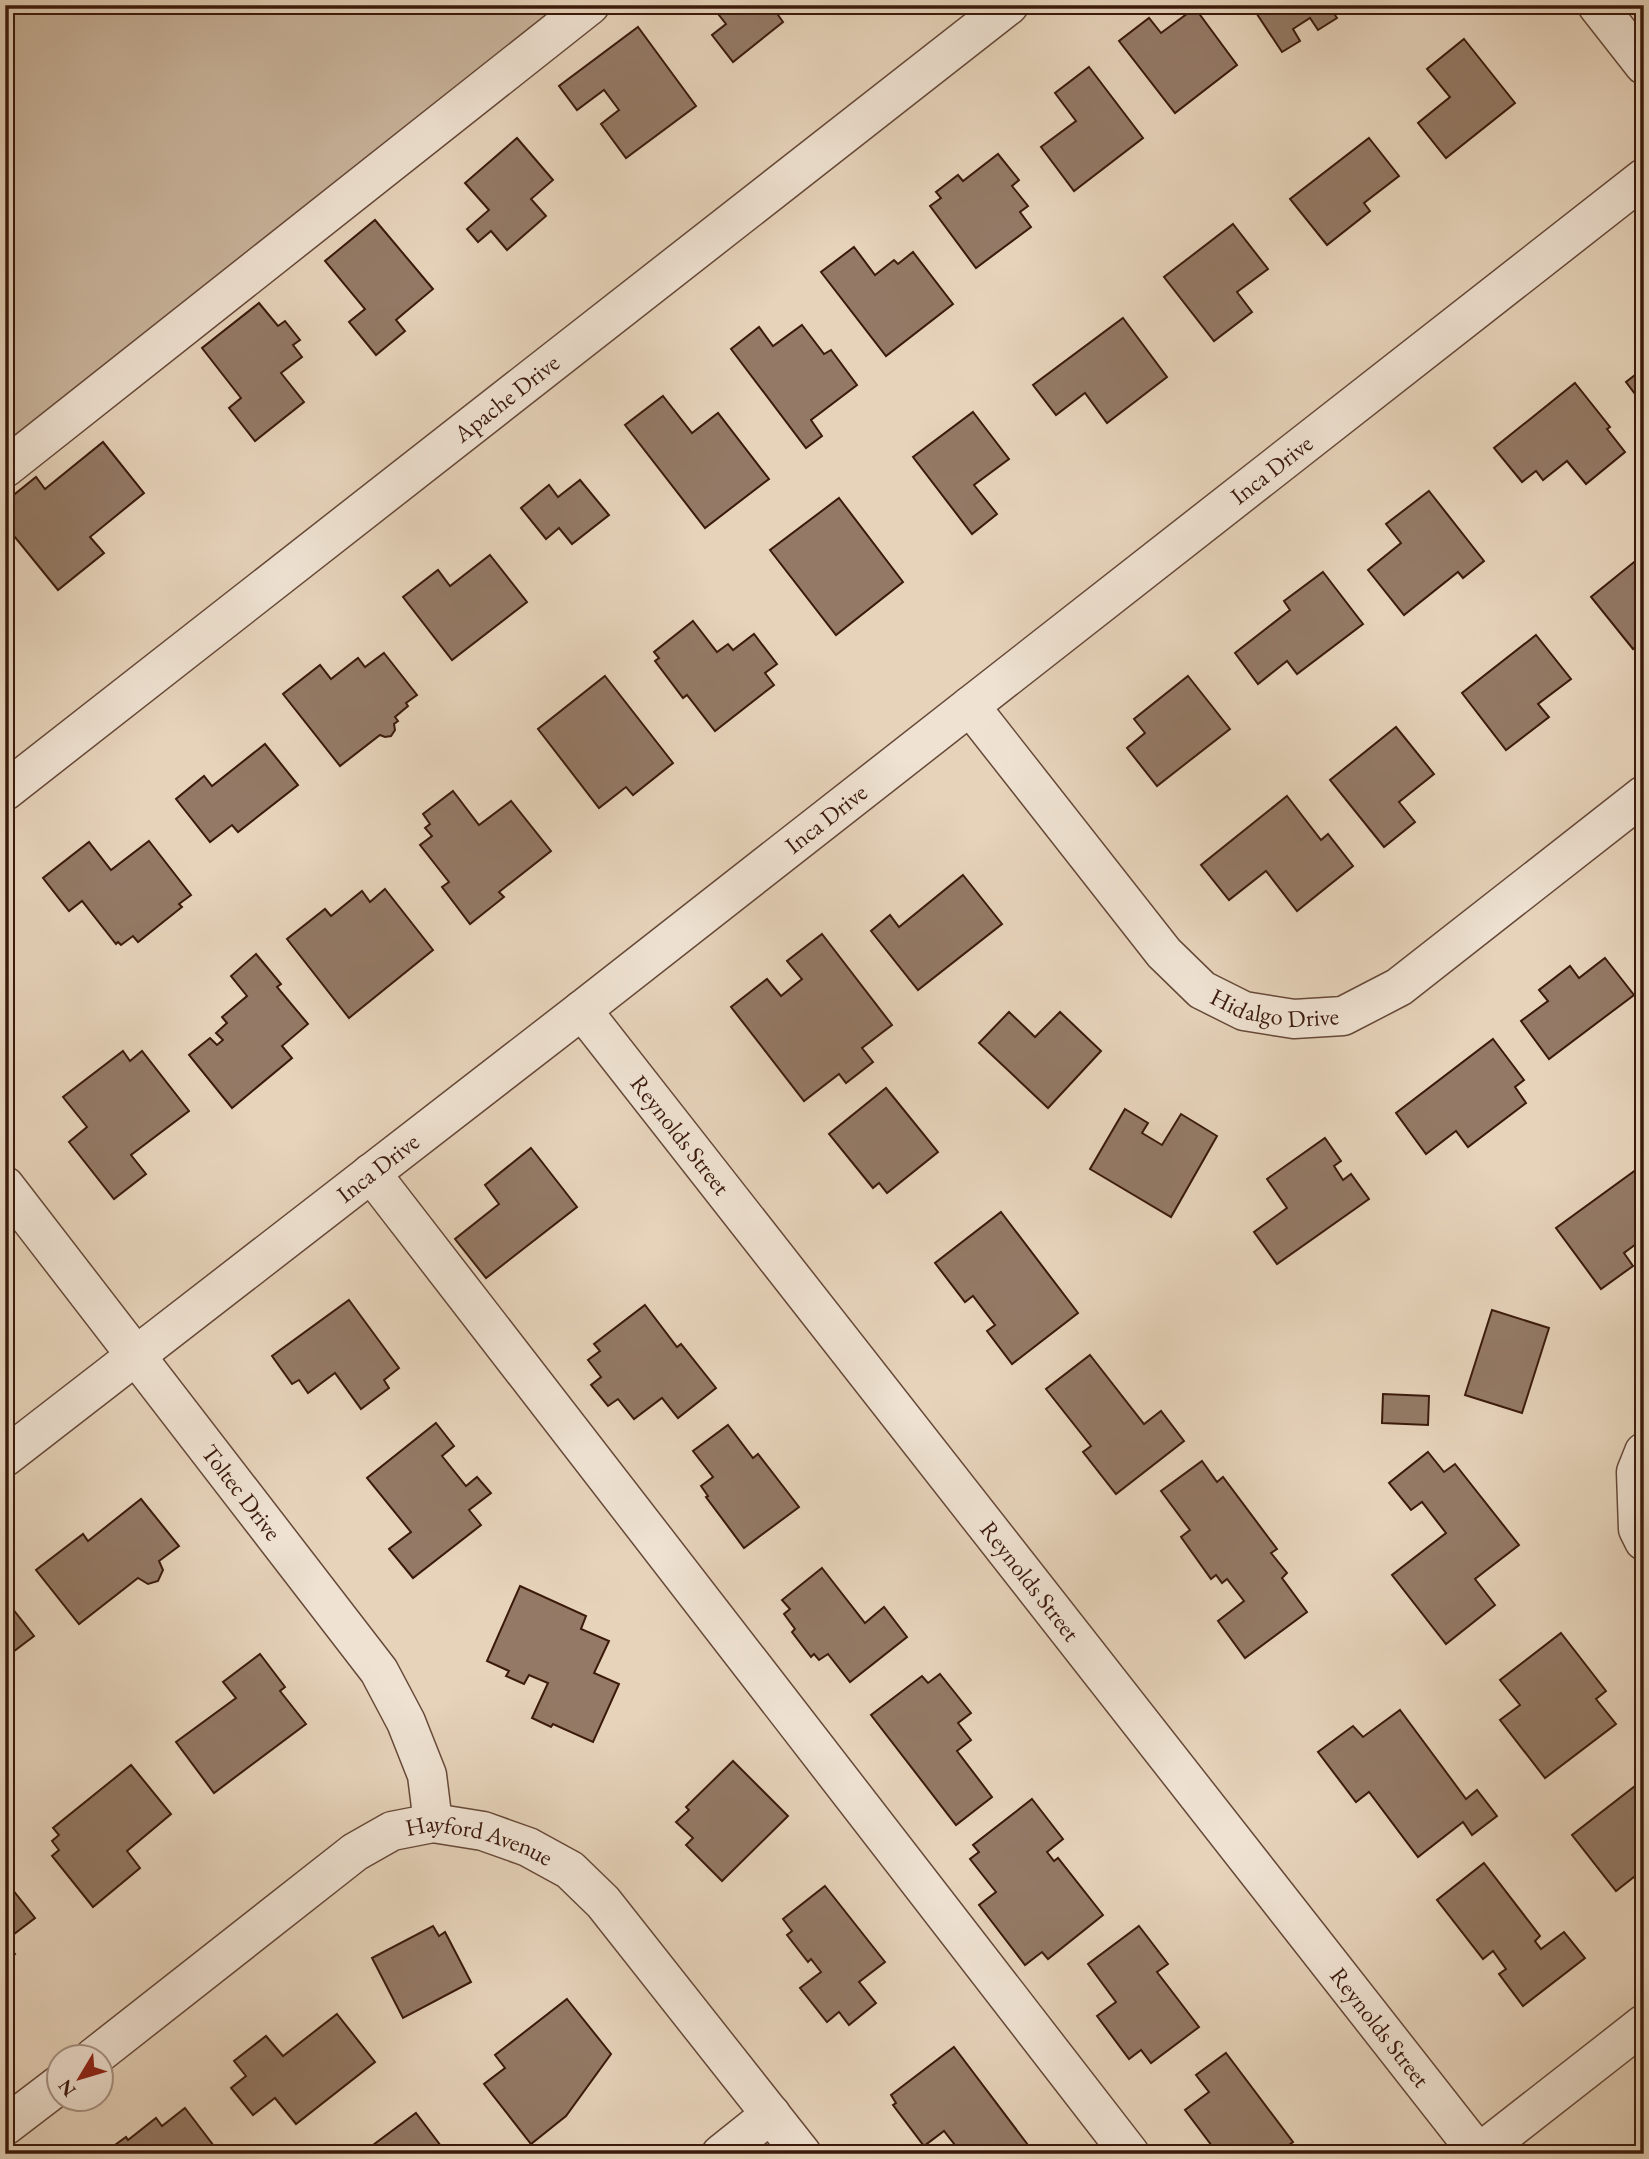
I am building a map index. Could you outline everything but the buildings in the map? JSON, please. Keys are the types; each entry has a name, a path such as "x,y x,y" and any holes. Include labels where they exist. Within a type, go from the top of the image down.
{"street":[{"path":"5,468 590,5"},
{"name":"Apache Drive","path":"5,791 1009,5"},
{"path":"1597,5 1644,65"},
{"name":"Inca Drive","path":"5,1457 582,1010 1644,178"},
{"name":"Hidalgo Drive","path":"970,706 1164,953 1202,990 1244,1011 1294,1019 1343,1016 1399,987 1644,795"},
{"name":"Reynolds Street","path":"582,1010 1479,2154"},
{"path":"371,1173 1130,2154"},
{"name":"Toltec Drive","path":"5,1186 379,1671 406,1722 427,1775 433,1823"},
{"path":"1644,1452 1636,1472 1638,1529 1644,1541"},
{"name":"Hayford Avenue","path":"110,2044 355,1852 392,1831 433,1823 483,1831 528,1847 570,1870 603,1902 802,2154"},
{"path":"1479,2154 1644,2024"},
{"path":"5,2126 46,2095"},
{"path":"721,2154 771,2114"}],"shaded area":[{"path":"5,5 604,5 5,477"}]}
